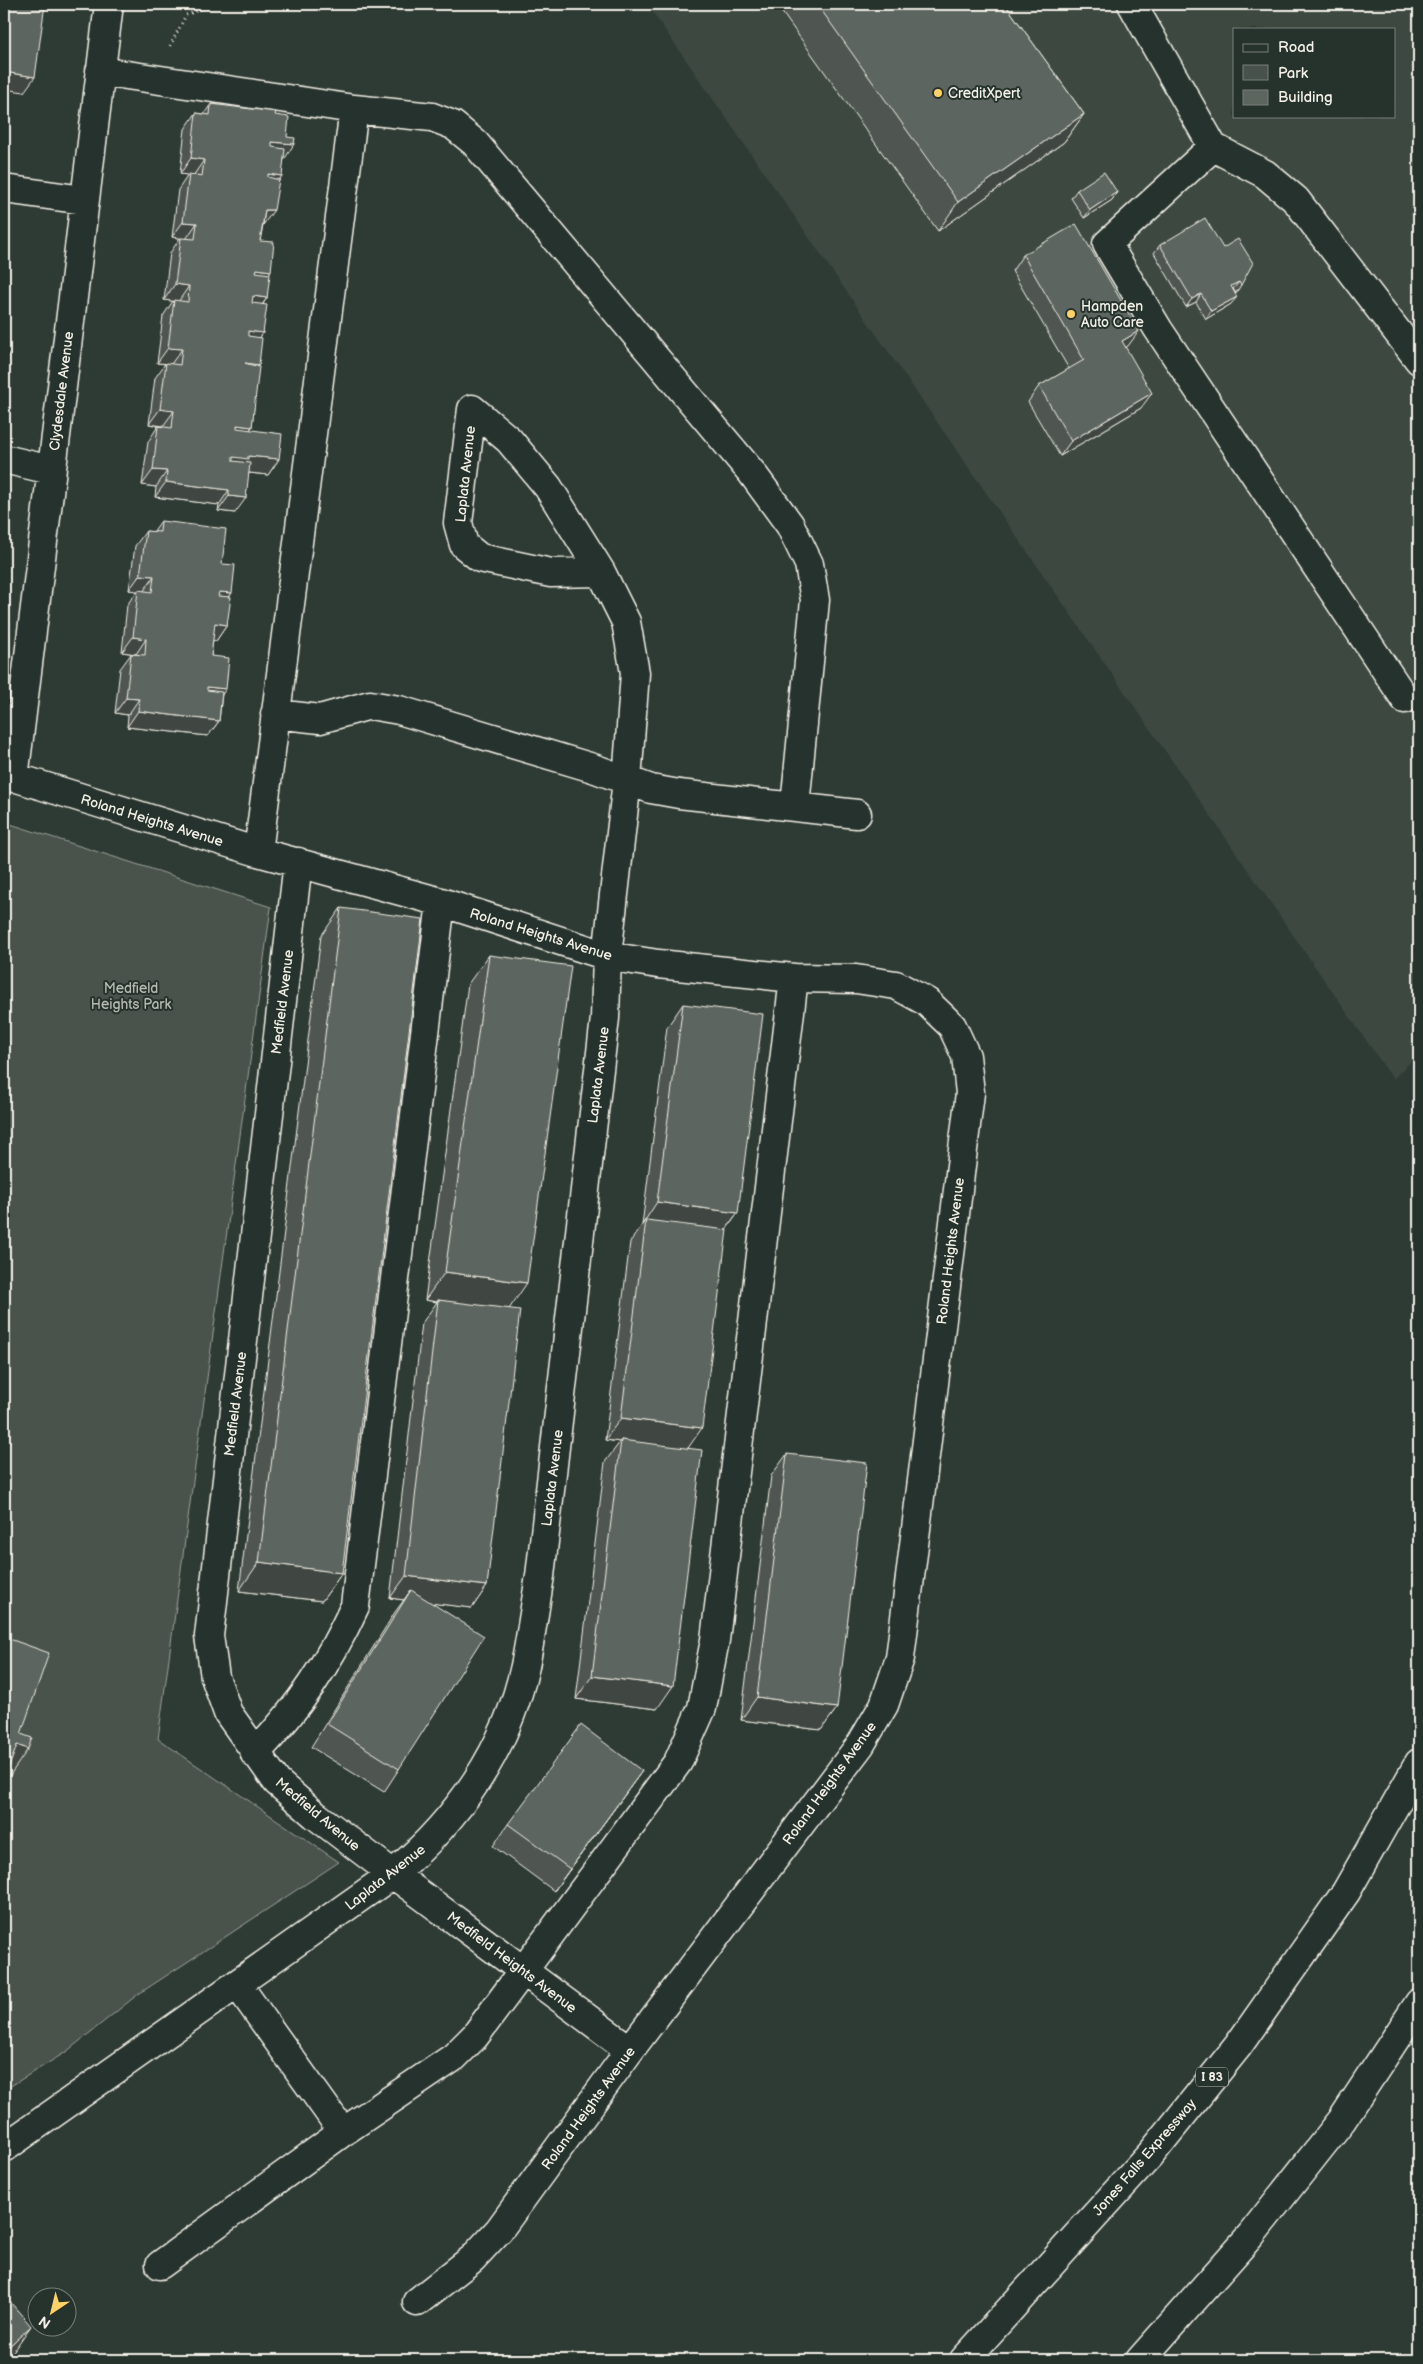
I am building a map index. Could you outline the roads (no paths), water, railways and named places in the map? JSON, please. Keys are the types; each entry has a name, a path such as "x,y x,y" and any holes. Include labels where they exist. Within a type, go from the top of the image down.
{"main road":[{"name":"Clydesdale Avenue","path":"9,776 51,470 108,4"},
{"path":"1132,4 1213,147 1265,174 1296,200 1419,360"},
{"path":"100,72 354,109 432,117 453,125 475,144 752,473 790,525 809,564 815,600 795,806"},
{"path":"258,852 354,109"},
{"path":"1213,147 1107,244 1158,329 1404,699"},
{"path":"4,189 84,200"},
{"name":"Laplata Avenue","path":"4,2148 238,1985 392,1874 424,1848 451,1817 482,1773 505,1728 525,1667 540,1576 605,1018 607,956 627,780 635,672 626,622 601,572 548,487 509,440 472,408 458,523 464,545 480,558 551,573 601,572"},
{"path":"4,459 51,470"},
{"path":"275,714 320,719 370,706 399,710 651,788 679,794 857,814"},
{"name":"Roland Heights Avenue","path":"9,776 258,852 442,902 607,956 658,964 794,978 856,979 896,985 927,1002 952,1026 966,1056 970,1093 900,1658 884,1705 861,1744 630,2050 499,2230 472,2259 417,2302"},
{"name":"Medfield Avenue","path":"298,862 209,1636 215,1677 228,1713 255,1754 277,1782 315,1815 392,1874"},
{"path":"255,1754 282,1725 321,1674 355,1606 442,902"},
{"path":"160,2265 343,2132 454,2057 476,2036 678,1762 702,1708 715,1640 794,978"},
{"name":"Jones Falls Expressway","path":"964,2360 1151,2154 1238,2046 1346,1892 1419,1763"},
{"name":"Medfield Heights Avenue","path":"392,1874 630,2050"},
{"path":"238,1985 343,2132"},
{"path":"1140,2360 1251,2236 1342,2120 1419,2003"}],"place":[{"name":"CreditXpert","path":"938,93"},
{"name":"Hampden Auto Care","path":"1071,314"}],"park label":[{"name":"Medfield Heights Park","path":"131,996"}]}
